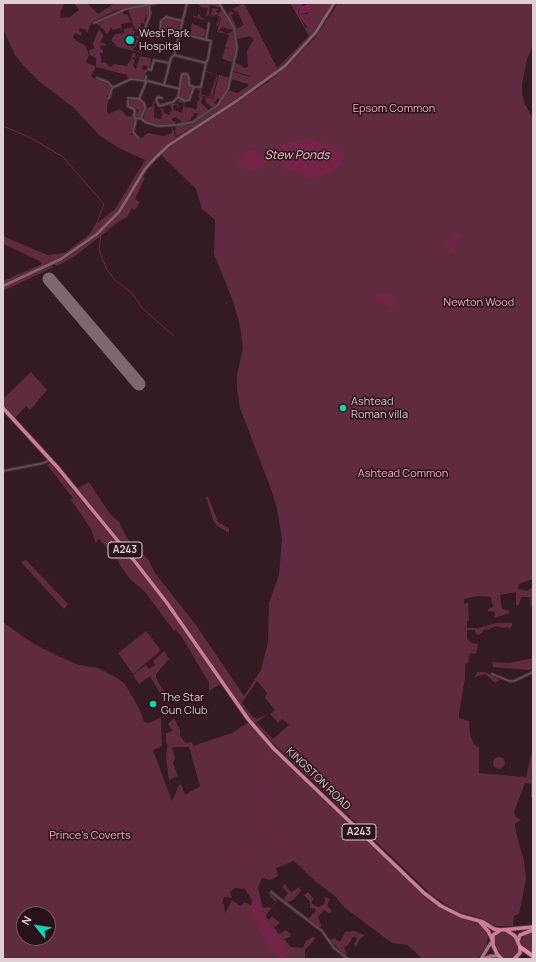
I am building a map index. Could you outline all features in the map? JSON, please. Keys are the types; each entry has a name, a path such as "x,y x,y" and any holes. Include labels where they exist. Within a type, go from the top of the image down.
{"highway":[{"name":"A243","path":"3,408 50,459"},
{"name":"KINGSTON ROAD","path":"50,459 136,564 189,635 254,727 299,774 424,893 450,911 487,924 494,929 503,930"},
{"path":"480,922 488,931 500,958"},
{"path":"487,924 499,928 519,929"},
{"name":"A243","path":"503,930 533,927"},
{"path":"492,940 493,935 503,930 512,933 518,941 520,947 520,953 514,959"},
{"path":"518,941 520,935 533,930"},
{"path":"520,947 533,956"}],"main road":[{"path":"3,286 61,259 97,234 119,212 142,174 155,158 169,145 246,94 288,63 316,32 334,3"},
{"path":"482,959 492,940"},
{"path":"482,959 488,956 500,958"}],"street":[{"path":"94,23 126,9 157,3"},
{"path":"164,85 169,63 174,55 188,3"},
{"path":"141,118 145,122 160,127 186,124 203,116 220,102 228,87 237,47 234,27 219,3"},
{"path":"145,28 150,13 150,5"},
{"path":"160,33 161,21 167,16 183,21"},
{"path":"206,39 209,23"},
{"path":"161,29 171,32"},
{"path":"162,98 158,97 156,100 159,106 173,102 178,97 180,77 185,73 189,78 189,85 200,87 212,42 206,39 180,33"},
{"path":"174,55 206,63"},
{"path":"151,70 154,60 169,63"},
{"path":"139,99 146,76"},
{"path":"97,78 107,82 112,88"},
{"path":"112,88 130,80 180,89"},
{"path":"178,97 184,101 189,100 194,87"},
{"path":"106,96 110,97 112,88"},
{"path":"128,98 139,99 145,106 145,112 141,118 136,119"},
{"path":"128,101 128,106 135,111"},
{"path":"133,133 136,119 134,115 135,111"},
{"path":"133,133 139,139"},
{"path":"3,471 44,463 50,459"},
{"path":"492,674 508,681 514,681 533,672"},
{"path":"271,892 322,931 334,948 348,959"}],"green space":[{"path":"3,3 65,3 61,10 60,18 70,17 79,10 74,3 87,3 98,14 115,3 154,3 116,10 92,22 87,33 86,30 80,28 79,31 82,32 81,36 75,33 73,37 76,41 85,45 89,55 86,62 96,67 91,76 97,80 106,82 110,86 111,90 109,95 106,96 109,98 107,112 109,114 120,109 127,116 131,117 133,115 135,119 131,135 134,135 139,140 148,133 163,136 172,133 172,126 176,137 144,168 148,170 143,177 145,178 135,199 140,202 135,210 132,208 127,217 121,220 75,256 57,266 50,262 43,265 43,267 3,284 3,281 42,264 40,261 3,244 3,236 47,255 65,253 90,234 95,225 115,209 145,160 119,148 100,136 74,108 41,83 23,65 15,55 3,29"},
{"path":"198,3 207,3 204,6 208,3 219,3 221,8 210,5 209,15 207,15 215,17 206,16 205,20 193,17 194,13 194,16 198,17 198,13 205,19 208,8 199,7 203,6 198,5"},
{"path":"244,3 277,68 309,36 290,3 333,3 314,33 278,70 207,119 177,136 175,132 176,126 191,124 208,114 218,105 228,90 237,93 248,86 248,84 231,79 233,72 250,77 252,71 250,76 233,71 235,63 244,68 248,67 247,51 254,39 249,36 238,39 228,13 231,11 234,13 231,15 237,29 244,25 237,11 235,12 233,9 228,11","holes":["303,4 306,4 312,9 307,14 300,14 310,24 309,29 305,27 298,14 298,10"]},
{"path":"338,3 533,3 533,44 527,60 522,84 522,94 525,104 533,119 533,579 519,584 518,589 528,591 530,588 532,589 533,600 531,610 530,597 521,597 519,605 516,605 516,592 500,595 502,609 508,610 510,613 494,618 495,612 488,611 488,609 493,607 491,597 478,596 464,599 464,604 468,603 469,620 467,621 467,628 478,628 496,623 512,623 512,626 509,629 508,627 504,628 495,626 484,630 479,635 476,634 475,630 467,630 467,639 472,643 478,644 476,654 470,653 468,663 465,664 465,678 459,714 459,718 469,721 470,734 474,744 479,748 479,773 526,777 533,748 533,797 531,797 531,784 525,783 514,812 516,817 521,820 515,824 524,861 526,879 519,914 514,916 513,926 496,926 480,918 456,911 433,896 271,741 257,725 258,724 273,739 289,725 282,719 278,723 270,714 275,710 265,698 267,693 257,681 242,703 252,716 257,719 267,714 255,724 238,704 181,619 78,488 89,482 110,514 119,522 129,541 148,559 155,573 196,625 244,696 261,670 268,642 269,603 279,575 282,539 277,509 271,489 240,408 237,388 237,374 243,349 240,326 233,301 214,254 215,220 202,209 196,189 161,155 170,147 268,82 289,65 317,35"},
{"path":"149,7 149,14 145,18 144,22 146,23 141,23 140,28 143,27 150,32 160,35 134,28 128,9"},
{"path":"212,8 218,9 216,12 219,13 223,9 234,29 227,29 223,27 219,30 227,34 233,31 234,40 234,30 237,48 234,62 232,60 232,62 222,59 225,48 230,49 225,47 229,35 217,32 221,18 216,14 215,16 210,15"},
{"path":"123,11 124,15 127,14 131,22 121,24 122,31 120,28 113,30 111,27 108,34 106,34 104,30 96,23 111,15"},
{"path":"167,17 177,22 180,21 178,34 163,28 162,21"},
{"path":"216,17 220,18 218,26 216,26 219,19"},
{"path":"192,23 206,30 204,37 190,34"},
{"path":"132,27 134,31 141,33 135,32 134,36 140,36 139,39 133,36 130,46 134,46 136,40 139,40 133,50 142,53 117,47 111,40 115,34 124,33 124,29"},
{"path":"99,29 104,36 100,42 106,44 105,46 101,45 100,48 103,50 103,53 100,53 102,63 105,62 110,67 114,64 127,66 131,61 132,54 135,53 136,58 133,57 132,59 135,60 133,66 136,69 140,56 151,58 150,67 143,65 142,69 148,71 144,76 144,80 132,78 128,79 127,75 96,67 96,58 90,55 89,51 94,48 93,43"},
{"path":"206,71 218,75 212,98 200,95 203,97 201,103 210,111 197,118 196,116 199,114 194,114 192,112 194,116 191,117 191,120 182,123 196,120 178,125 178,122 182,122 176,117 171,119 174,122 176,121 175,125 160,126 143,120 146,109 152,106 153,102 155,103 153,107 155,106 154,114 158,115 154,115 154,117 158,119 161,119 162,111 159,109 163,108 164,113 170,115 172,108 169,105 176,103 179,105 178,108 176,104 173,106 174,110 182,113 184,103 179,102 177,100 178,99 185,102 184,107 193,108 195,110 197,107 197,101 199,101 200,98 198,97 200,91 198,89 202,89 201,94 211,97 210,94 217,75 206,72 205,75"},
{"path":"186,74 189,79 188,85 193,89 191,90 190,98 186,100 180,97 182,75"},
{"path":"219,75 230,78 226,91 220,100 217,98 215,103 214,100 214,104 219,103 211,110 212,107 206,103 205,97 213,99"},
{"path":"131,98 141,100 144,105 143,113 140,118 137,118 135,115 139,110 129,106 128,101"},
{"path":"51,266 54,267 3,291 3,287"},
{"path":"31,372 47,390 30,410 26,406 15,418 3,406 3,399"},
{"path":"50,463 164,601 222,683 209,691 209,683 182,637 176,630 174,631 145,592 130,579 117,559 98,538 96,544 91,529 71,500 73,498 47,465"},
{"path":"208,496 218,522 229,528 229,533 217,526 213,520 206,497"},
{"path":"26,560 68,604 64,609 21,562"},
{"name":"Prince's Coverts","path":"3,622 34,644 58,656 79,665 98,668 117,678 125,684 140,710 144,722 149,723 161,717 162,746 153,750 172,801 179,785 181,784 185,795 200,786 189,747 172,747 175,758 173,763 178,776 169,780 166,759 167,747 169,747 166,742 166,733 173,731 168,724 174,718 180,730 180,736 186,743 192,742 193,746 232,733 248,722 273,750 359,833 359,838 362,837 367,840 429,901 446,911 475,922 484,928 488,937 486,948 477,959 423,959 407,945 392,943 345,908 334,895 316,882 294,861 276,868 278,876 270,880 262,878 258,888 263,908 271,908 275,902 266,890 277,900 266,916 268,920 272,916 280,923 275,927 271,923 279,934 286,930 291,934 290,937 284,939 291,947 303,948 306,941 313,937 316,938 305,950 305,959 3,959","holes":["235,888 245,889 252,900 251,905 244,902 241,906 232,900 225,913 224,904 222,904 224,897 232,898 230,892"]},
{"path":"146,631 160,649 159,652 133,674 118,653"},
{"path":"164,651 169,659 156,674 156,678 164,692 165,697 163,698 150,676 139,684 133,675 146,665 149,669 155,665 153,661"},
{"path":"533,658 533,669 529,670 493,667 492,662 509,663"},
{"path":"477,672 485,672 500,680 495,683 485,674 475,677"},
{"path":"497,757 501,757 505,763 501,769 497,769 493,765 493,761"},
{"path":"285,884 292,892 299,887 301,891 294,899 287,903 283,900 288,893 282,887"},
{"path":"308,892 314,899 311,903 318,907 324,904 325,898 323,896 330,899 327,905 332,911 329,913 324,910 318,917 321,925 320,928 308,919 316,911 314,908 310,908 310,902 304,895"},
{"path":"354,931 365,935 360,939 356,947 354,945 357,938 353,937 348,945 344,947 347,954 345,956 330,940 335,938 340,942 345,932"},
{"path":"505,931 513,936 518,947 517,955 513,958 506,959 500,955 494,941 495,935"},
{"path":"533,932 533,955 524,949 520,941 525,935"}],"water":[{"path":"307,4 312,7 311,12 300,14 310,24 311,27 309,29 298,15 300,7"},
{"name":"Stew Ponds","path":"307,138 335,147 342,154 343,164 325,175 310,178 298,172 284,171 279,152 280,147 285,144"},
{"name":"Stew Ponds","path":"249,150 256,151 267,159 267,163 262,168 253,171 239,167 238,159 242,153"},
{"path":"453,234 462,234 455,245 454,250 457,252 455,254 450,253 446,243 452,240"},
{"path":"387,293 393,297 395,306 390,307 374,297 379,294"},
{"path":"255,898 258,898 265,919 288,948 289,951 286,957 281,959 276,956 258,929 252,911 252,901"}],"waterway":[{"path":"3,126 31,138 63,157 104,204 95,228"},
{"path":"267,161 280,158"},
{"path":"101,235 99,250 107,270 116,281 132,293 142,308 174,336"},
{"path":"267,748 268,762"},
{"path":"267,772 268,766"},
{"path":"265,779 266,774"},
{"path":"263,786 264,781"},
{"path":"259,796 262,789"},
{"path":"257,805 260,810"},
{"path":"261,814 261,826"},
{"path":"261,828 263,835"},
{"path":"276,849 281,848"},
{"path":"283,848 288,852"},
{"path":"239,851 244,853 246,859"},
{"path":"251,885 254,898"}],"runway":[{"path":"49,279 139,384"}],"place":[{"name":"West Park Hospital","path":"130,40"},
{"name":"Ashtead Roman villa","path":"343,408"},
{"name":"The Star Gun Club","path":"153,704"}],"park label":[{"name":"Epsom Common","path":"394,109"},
{"name":"Newton Wood","path":"479,303"},
{"name":"Ashtead Common","path":"403,474"}]}
